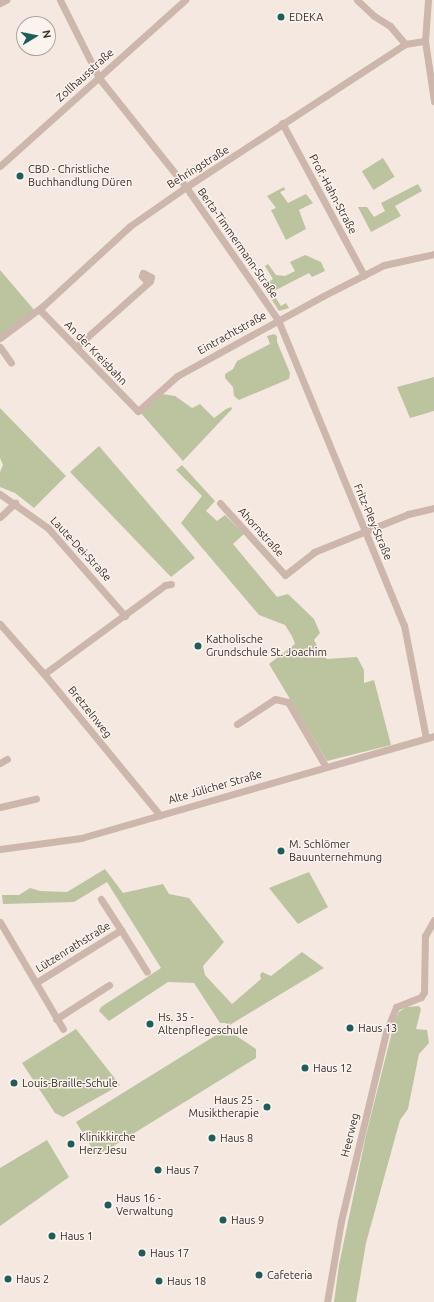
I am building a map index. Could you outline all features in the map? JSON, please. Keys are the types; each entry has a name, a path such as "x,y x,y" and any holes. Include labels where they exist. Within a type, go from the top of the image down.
{"street":[{"path":"0,3 6,0"},
{"name":"Berta-Timmermann-Straße","path":"60,0 99,78 186,187 278,320"},
{"name":"Zollhausstraße","path":"0,166 185,0"},
{"path":"357,0 374,16 390,26 405,44"},
{"path":"428,0 425,41 434,101"},
{"name":"Behringstraße","path":"0,338 38,309 130,226 186,187 242,152 282,123 405,44 425,41"},
{"name":"Prof.-Hahn-Straße","path":"282,123 364,276"},
{"name":"Eintrachtstraße","path":"138,411 177,376 278,320 392,262 434,254"},
{"path":"76,347 148,284"},
{"name":"An der Kreisbahn","path":"38,309 138,411"},
{"name":"Fritz-Pley-Straße","path":"278,320 365,530 409,642 426,738"},
{"path":"0,348 11,363"},
{"name":"Laute-Dei-Straße","path":"0,494 15,503 48,528 70,550 125,616"},
{"path":"0,517 15,503"},
{"name":"Ahornstraße","path":"220,503 282,577 314,552 365,530 408,514 434,508"},
{"path":"44,674 165,586 171,584"},
{"name":"Bretzelnweg","path":"0,624 44,674 160,815"},
{"path":"237,724 275,699 288,702 326,767"},
{"name":"Alte Jülicher Straße","path":"0,849 80,838 434,736"},
{"path":"0,763 7,759"},
{"path":"0,807 36,799"},
{"name":"Lützenrathstraße","path":"101,899 147,972"},
{"name":"Heerweg","path":"327,1302 355,1161 390,1020 396,1007 421,997 424,992 425,936 434,920"},
{"name":"Lützenrathstraße","path":"0,922 37,982 40,993 63,1029"},
{"name":"Lützenrathstraße","path":"37,982 121,930"},
{"path":"56,1019 109,985"}],"green space":[{"path":"383,158 395,177 373,190 362,171"},
{"path":"418,184 422,191 395,206 401,216 371,232 358,207 367,207 374,217 385,211 381,203"},
{"path":"284,187 285,190 280,192 288,203 306,194 313,203 299,210 306,229 286,240 271,210 276,208 267,196"},
{"path":"305,255 321,262 325,271 312,277 309,273 272,292 281,306 286,303 289,308 279,311 263,286 273,279 265,266 268,264 276,275 285,276 295,271 290,262"},
{"path":"0,270 35,311 0,342"},
{"path":"274,334 277,336 277,342 290,373 289,379 239,400 234,396 233,387 225,378 225,374 233,369 237,361 270,344 267,336"},
{"path":"434,377 434,411 410,418 397,387"},
{"path":"156,393 175,396 192,408 200,404 214,418 226,409 231,407 232,409 183,461 139,411"},
{"path":"0,408 66,476 34,508 15,493 0,487 0,472 3,465 0,458"},
{"path":"99,446 195,558 171,577 70,472"},
{"path":"182,465 215,501 206,511 217,521 225,515 244,534 233,544 277,597 288,594 314,619 320,633 314,640 322,655 327,659 357,657 364,670 364,683 374,680 391,745 327,761 269,664 295,644 292,636 285,625 259,615 181,523 202,496 176,470"},
{"path":"105,869 123,893 163,884 169,894 189,898 224,942 203,966 205,975 232,1004 261,979 260,975 262,972 271,976 302,952 324,968 228,1026 226,1023 220,1023 194,983 168,982 109,1021 99,1011 101,1007 161,968 107,882 74,902 3,904 2,895 19,895 30,888 40,891 67,892"},
{"path":"309,872 328,907 298,924 269,888"},
{"path":"419,1006 421,1009 416,1029 427,1030 429,1043 419,1054 408,1109 400,1120 366,1243 356,1302 334,1302 339,1265 366,1135 395,1020 399,1012 406,1007"},
{"path":"76,1029 120,1085 63,1117 55,1113 22,1063"},
{"path":"226,1029 256,1049 256,1058 97,1156 76,1122"},
{"path":"47,1140 69,1177 0,1226 0,1168"}],"place":[{"name":"EDEKA","path":"281,17"},
{"name":"CBD - Christliche Buchhandlung Düren","path":"20,176"},
{"name":"Katholische Grundschule St. Joachim","path":"198,646"},
{"name":"M. Schlömer Bauunternehmung","path":"281,851"},
{"name":"Hs. 35 - Altenpflegeschule","path":"150,1024"},
{"name":"Haus 13","path":"350,1028"},
{"name":"Haus 12","path":"305,1068"},
{"name":"Louis-Braille-Schule","path":"14,1083"},
{"name":"Haus 25 - Musiktherapie","path":"267,1107"},
{"name":"Haus 8","path":"212,1138"},
{"name":"Klinikkirche Herz Jesu","path":"71,1144"},
{"name":"Haus 7","path":"158,1170"},
{"name":"Haus 16 - Verwaltung","path":"108,1205"},
{"name":"Haus 9","path":"223,1220"},
{"name":"Haus 1","path":"52,1236"},
{"name":"Haus 17","path":"142,1253"},
{"name":"Cafeteria","path":"259,1275"},
{"name":"Haus 2","path":"8,1279"},
{"name":"Haus 18","path":"159,1281"}]}
